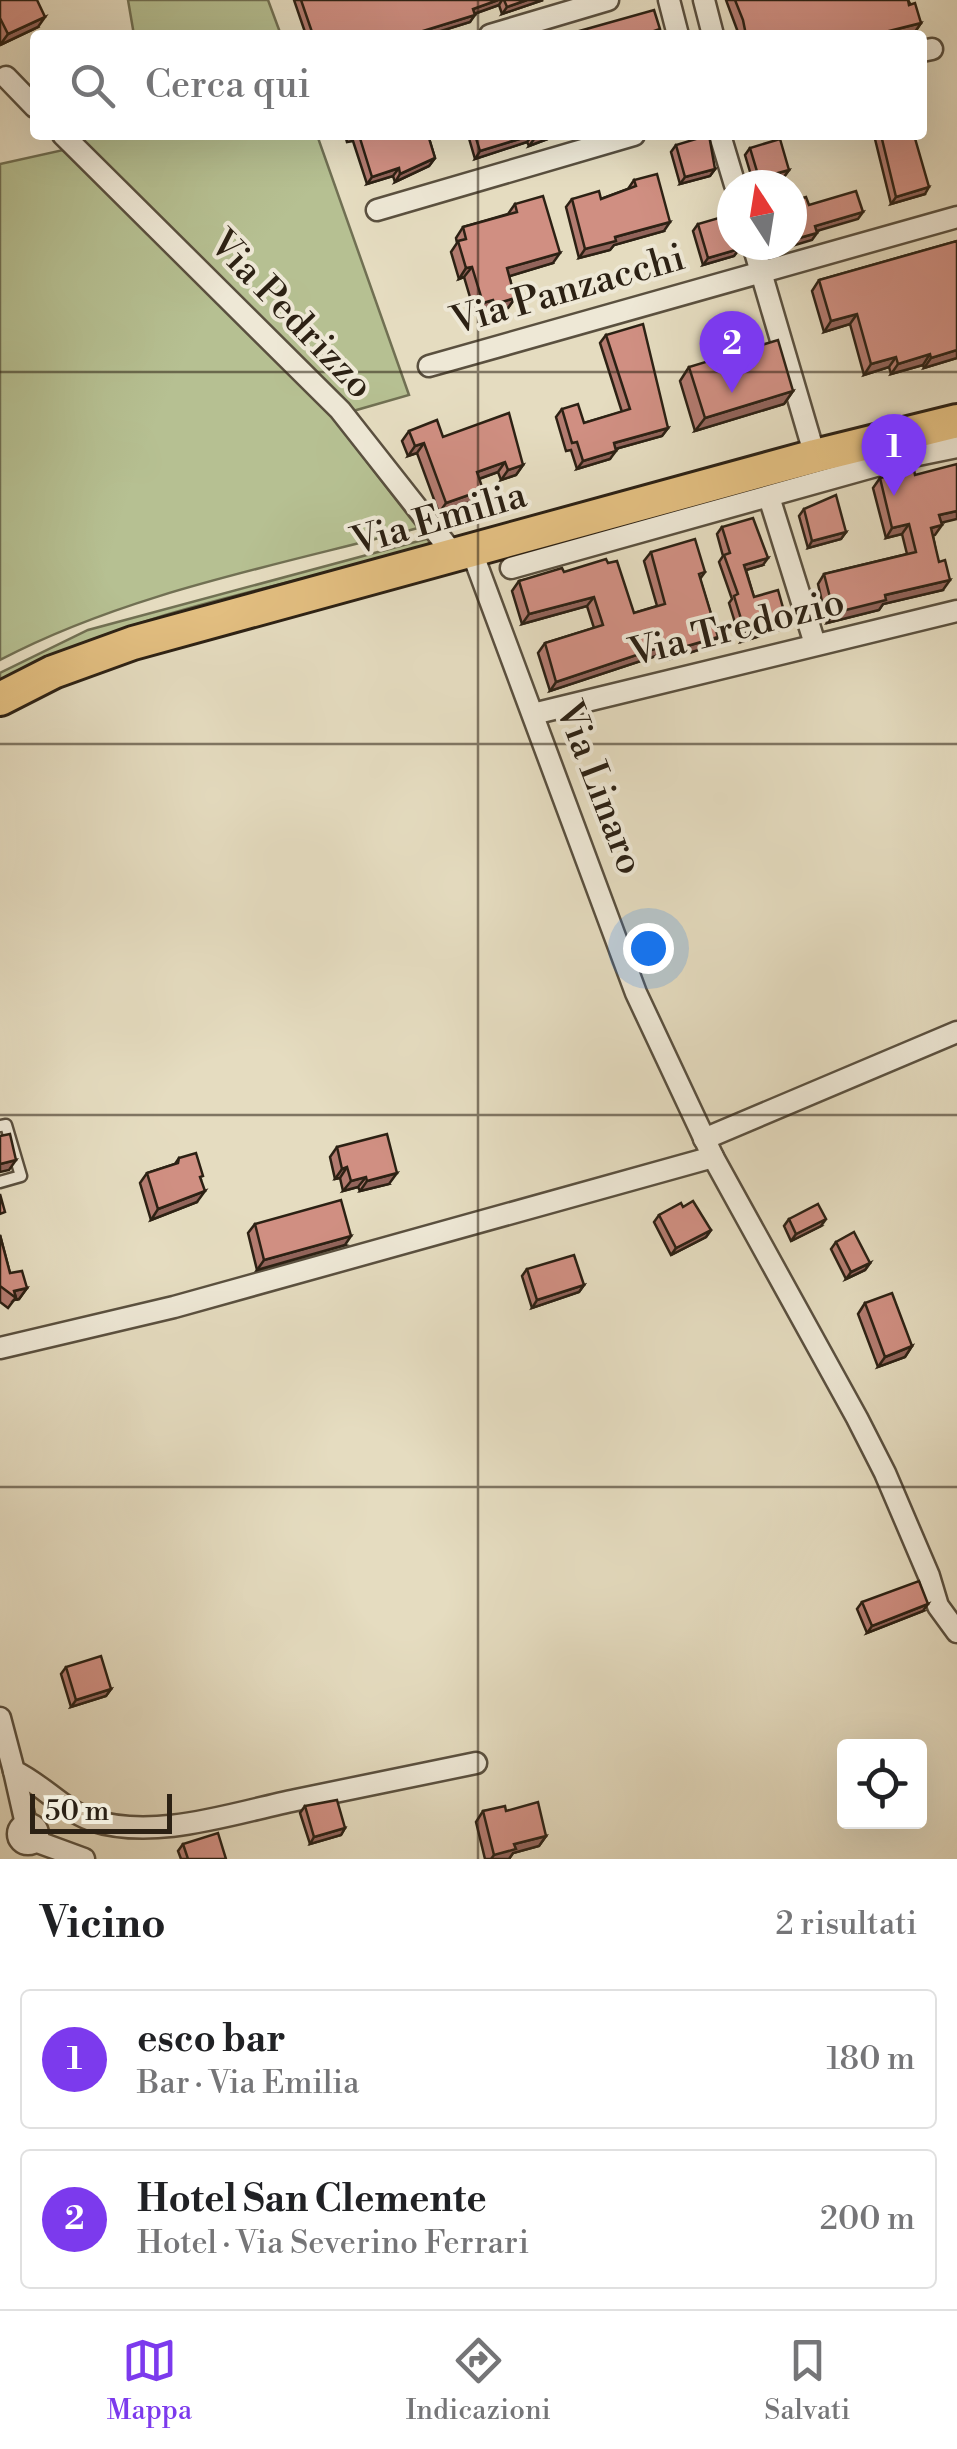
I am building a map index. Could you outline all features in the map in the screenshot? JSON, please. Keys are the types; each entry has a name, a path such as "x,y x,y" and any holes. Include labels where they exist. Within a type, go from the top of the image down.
{"main road":[{"name":"Via Emilia","path":"0,699 53,672 133,644 815,456 907,446 957,421"}],"street":[{"path":"507,30 608,0"},
{"path":"669,0 677,30"},
{"path":"704,0 712,30"},
{"path":"6,78 30,102"},
{"name":"Via Pedrizzo","path":"69,140 340,410 463,554"},
{"path":"377,210 617,140"},
{"path":"722,140 730,170"},
{"name":"Via Panzacchi","path":"428,366 957,216"},
{"path":"756,260 815,456"},
{"name":"Via Emilia","path":"512,568 769,497 907,446 957,447"},
{"path":"769,497 815,644"},
{"name":"Via Linaro","path":"463,554 533,714 636,993 708,1148 858,1418 885,1473 938,1606 957,1632"},
{"name":"Via Tredozio","path":"533,714 957,611"},
{"path":"0,1348 174,1307 708,1148 957,1032"},
{"path":"0,1718 14,1770 20,1838 84,1859"},
{"path":"14,1770 70,1810 93,1820 140,1826 182,1824 476,1763"}],"lane":[{"path":"0,1126 6,1125 21,1176 0,1182"}],"green space":[{"path":"128,0 268,0 279,30 133,30"},
{"path":"77,140 319,140 409,395 353,411"},
{"path":"63,150 330,414 418,528 151,599 99,616 0,660 0,164"},
{"path":"430,538 428,547 156,618 51,656 0,680 0,673 88,630"}],"building":[{"path":"0,0 37,0 45,17 8,34 0,18"},
{"path":"301,0 498,0 473,9 475,15 426,30 311,30"},
{"path":"504,0 527,0 507,7"},
{"path":"735,0 908,0 909,5 915,3 921,23 893,30 745,30"},
{"path":"654,10 660,29 657,30 583,30"},
{"path":"361,140 430,140 435,158 400,174 399,168 372,177"},
{"path":"477,140 516,140 480,151"},
{"path":"710,140 715,169 685,177 676,145"},
{"path":"780,140 789,170 757,170 750,148"},
{"path":"882,140 915,140 929,187 896,197"},
{"path":"657,174 670,222 585,249 572,199 599,191 601,199 636,186 634,180"},
{"path":"856,191 863,212 815,226 817,233 807,236 807,200 809,205"},
{"path":"543,196 560,253 507,268 515,298 483,303 472,267 466,268 458,241 466,239 463,227 517,212 515,204"},
{"path":"717,218 717,255 708,258 698,224"},
{"path":"957,241 957,350 898,364 896,357 871,364 857,314 831,321 819,280"},
{"path":"643,324 668,428 614,443 616,451 583,461 577,442 572,443 562,409 578,404 584,423 630,409 606,335"},
{"path":"778,340 793,391 705,418 689,367"},
{"path":"509,413 523,465 508,470 505,462 477,472 483,490 446,503 424,443 415,446 409,431 437,420 443,437"},
{"path":"957,464 957,511 939,515 942,525 931,528 939,562 945,560 950,580 885,595 886,600 834,613 824,574 916,552 909,524 892,528 880,478 914,470 915,475"},
{"path":"836,495 846,532 812,541 804,509"},
{"path":"753,518 768,558 744,565 754,597 778,590 787,622 746,635 734,596 738,594 724,555 730,553 722,527"},
{"path":"695,539 705,572 699,574 718,637 677,649 675,642 556,682 545,643 603,625 594,597 529,614 519,581 606,559 608,563 617,561 634,613 665,604 651,552"},
{"path":"10,1134 16,1160 0,1164 0,1136"},
{"path":"387,1134 397,1173 351,1181 347,1167 342,1169 337,1147"},
{"path":"196,1153 205,1191 158,1209 147,1173"},
{"path":"341,1200 351,1236 264,1260 255,1224"},
{"path":"693,1201 711,1230 676,1248 659,1215"},
{"path":"818,1204 826,1219 796,1234 789,1219"},
{"path":"854,1232 870,1263 851,1272 836,1242"},
{"path":"0,1235 10,1273 22,1271 27,1288 14,1291 16,1298 0,1286"},
{"path":"574,1255 584,1285 537,1300 527,1269"},
{"path":"892,1293 912,1346 885,1357 865,1303"},
{"path":"919,1581 928,1604 872,1626 862,1602"},
{"path":"101,1656 111,1689 76,1700 66,1667"},
{"path":"337,1800 345,1828 314,1837 305,1806"},
{"path":"538,1802 546,1836 514,1844 516,1849 494,1855 483,1811 505,1806 506,1811"},
{"path":"218,1833 226,1859 188,1859 183,1844"}],"place":[{"name":"Hotel San Clemente","path":"732,393"},
{"name":"esco bar","path":"894,496"}]}
